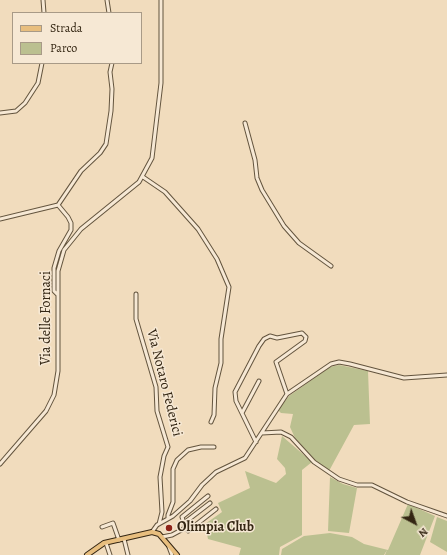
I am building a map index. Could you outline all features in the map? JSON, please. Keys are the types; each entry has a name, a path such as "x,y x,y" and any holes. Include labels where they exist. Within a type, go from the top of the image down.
{"main road":[{"path":"87,555 106,543 152,532 159,534 176,555"}],"street":[{"path":"43,0 44,12"},
{"path":"107,0 109,12"},
{"name":"Via delle Fornaci","path":"0,464 46,411 54,395 58,371 57,294 59,262 64,250 70,240 84,226 132,188 143,177 154,151 159,111 162,48 161,0"},
{"path":"0,113 17,110 25,103 38,83 42,64"},
{"path":"0,219 58,205 81,171 100,153 106,144 111,111 112,89 110,71 112,64"},
{"path":"245,123 255,160 257,178 262,190 284,226 299,243 331,266"},
{"path":"143,177 165,192 198,228 217,258 229,287 221,339 221,363 215,388 214,415 211,422"},
{"path":"57,294 54,288 55,265 59,251 72,227 69,220 58,205"},
{"name":"Via Notaro Federici","path":"136,294 137,324 156,387 157,411 168,447 164,456 160,477 162,512 159,524"},
{"path":"256,442 236,401 235,392 261,343 270,336 276,338 302,333 306,337 305,341 276,362 287,394"},
{"path":"152,532 159,524 180,510 216,472 245,458 287,394 329,365 337,362 350,364 402,378 447,375"},
{"path":"242,413 259,380"},
{"path":"262,433 276,431 285,433 291,437 314,462 333,476 345,482 356,485 372,485 407,502 447,516"},
{"path":"168,447 172,444"},
{"path":"168,518 173,502 173,469 178,460 188,450 201,447 214,447"},
{"path":"184,516 208,496"},
{"path":"184,523 210,503"},
{"path":"180,510 184,516 185,528"},
{"path":"185,528 188,531 216,510"},
{"path":"102,527 113,523 119,540"},
{"path":"162,537 172,535 185,528"},
{"path":"124,539 128,555"},
{"path":"106,543 110,555"},
{"path":"169,546 172,555"}],"green space":[{"path":"339,365 368,371 370,424 354,425 329,471 316,462 295,438 290,427 293,414 281,413 278,410 289,396 330,367"},
{"path":"282,436 312,462 302,470 302,535 280,547 279,555 239,555 241,548 208,539 205,524 222,512 218,503 250,488 245,471 276,483 286,474 285,468 277,459"},
{"path":"330,477 343,484 357,488 349,533 328,531"},
{"path":"408,504 435,516 420,555 385,555 387,550 384,555 281,555 282,549 304,536 330,533 352,537 364,544 388,550"},
{"path":"437,517 447,521 447,552 430,542"}],"place":[{"name":"Olimpia Club","path":"169,528"}]}
